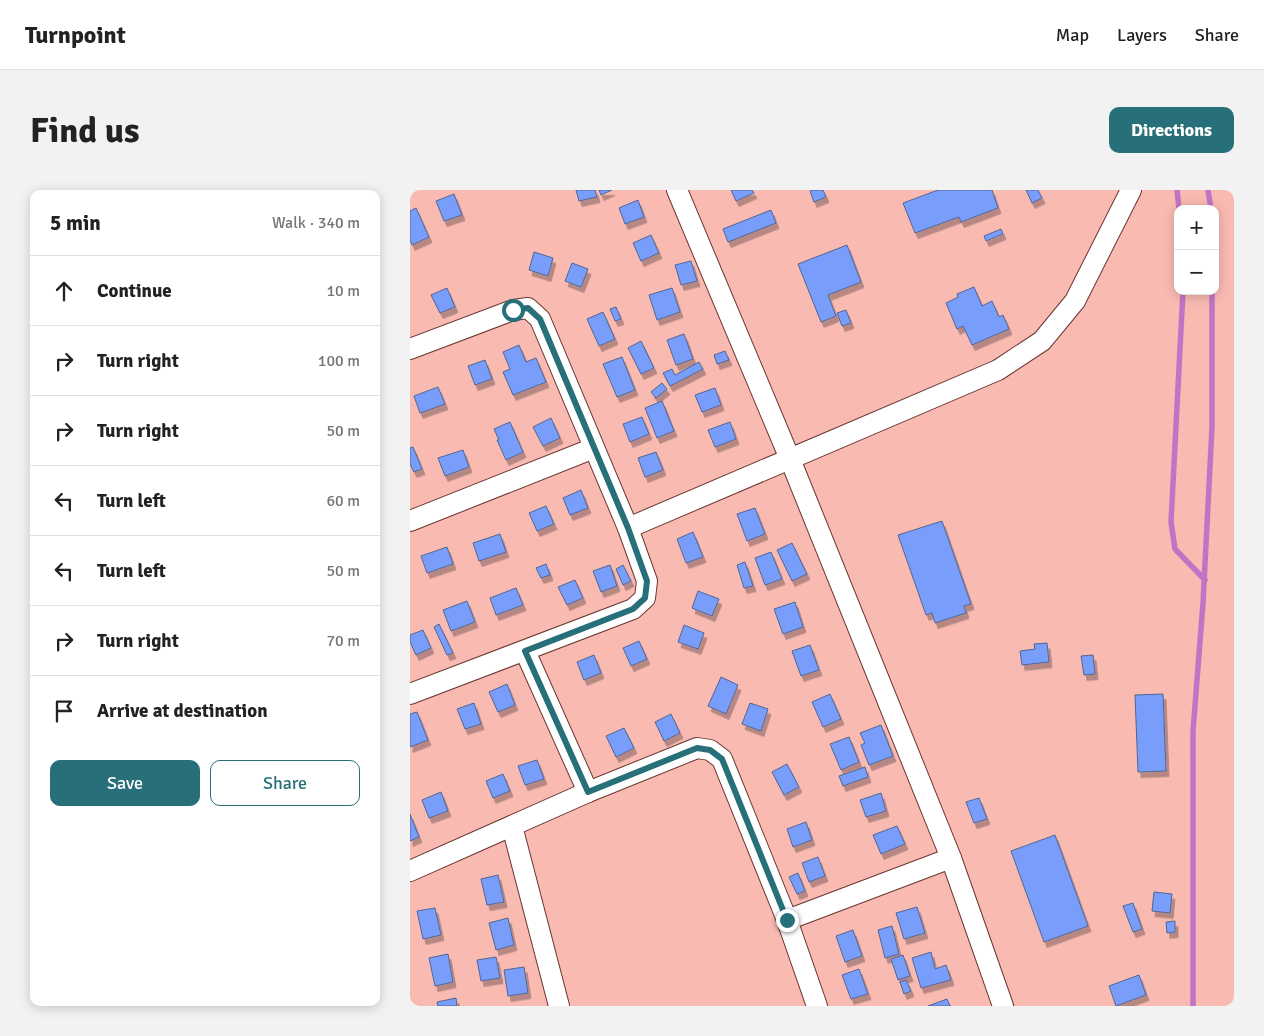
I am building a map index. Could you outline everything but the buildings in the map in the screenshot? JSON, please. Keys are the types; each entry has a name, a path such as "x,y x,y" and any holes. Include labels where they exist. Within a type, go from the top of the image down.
{"street":[{"path":"677,190 790,459 951,858 1003,1006"},
{"path":"628,528 998,370 1042,341 1075,301 1131,190"},
{"path":"410,349 513,310 528,308 540,319 628,528 647,581 645,598 633,609 410,694"},
{"path":"410,521 594,448"},
{"path":"525,651 588,792"},
{"path":"410,871 588,792 697,748 710,750 722,759 787,920 817,1006"},
{"path":"512,826 559,1006"},
{"path":"787,920 951,858"}],"waterway":[{"path":"1177,190 1179,205"},
{"path":"1208,190 1210,205"},
{"path":"1183,295 1171,522 1175,549 1205,580"},
{"path":"1193,1006 1193,731 1203,603 1212,427 1212,295"}],"route":[{"path":"513,310 528,308 540,319 628,528 647,581 645,598 633,609 525,651 588,792 697,748 710,750 722,759 787,920"}]}
